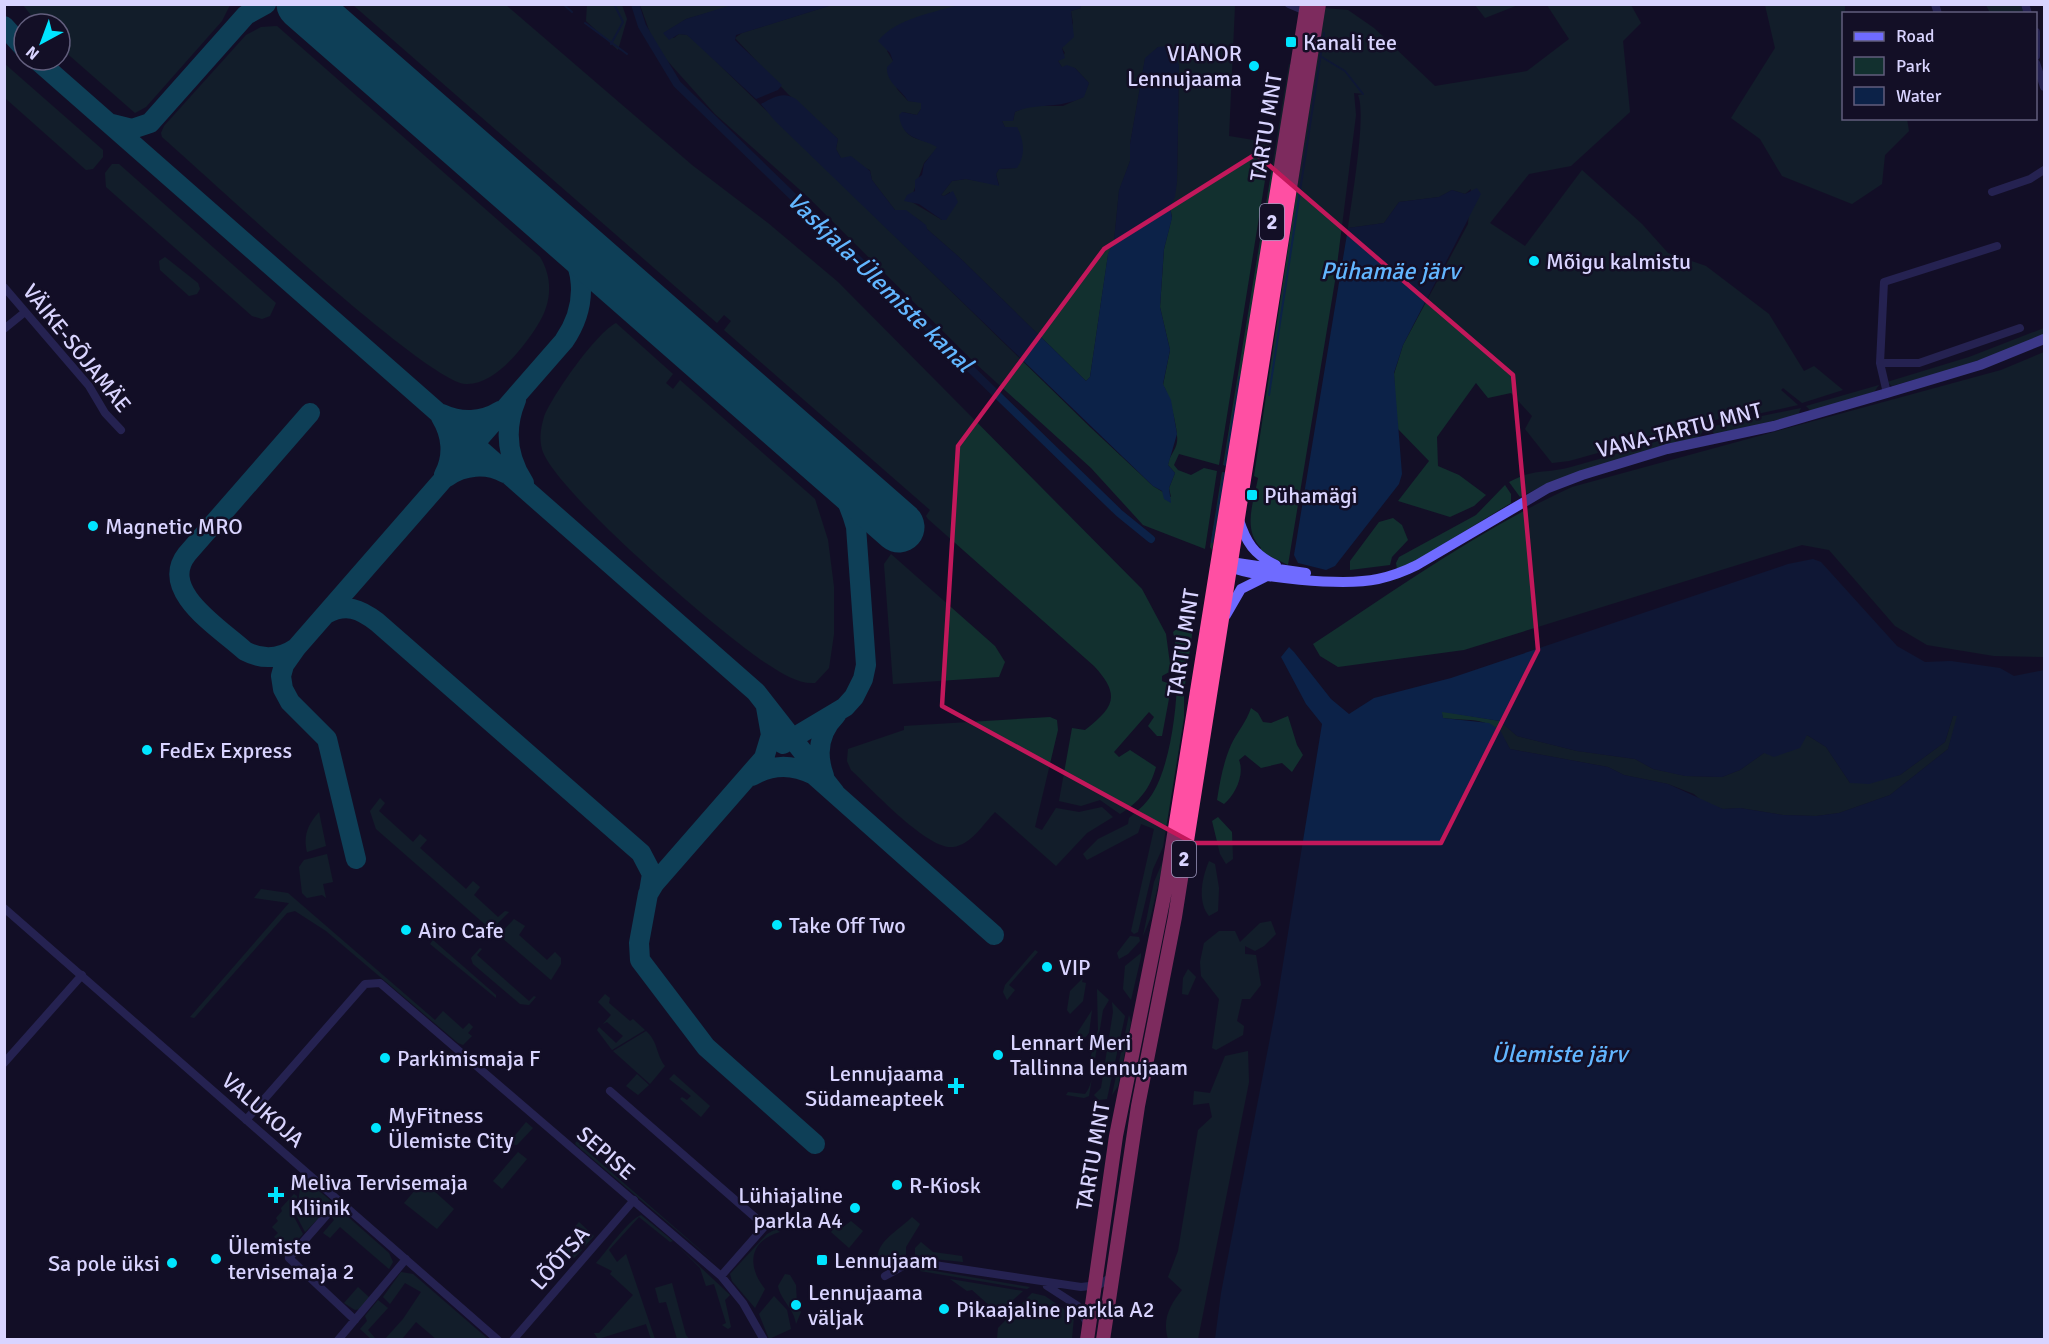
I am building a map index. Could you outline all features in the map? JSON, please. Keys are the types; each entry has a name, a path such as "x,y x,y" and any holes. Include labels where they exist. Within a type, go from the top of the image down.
{"highway":[{"name":"TARTU MNT","path":"1103,1340 1144,1073 1175,917 1221,626 1227,563 1238,519 1313,8"},
{"name":"TARTU MNT","path":"1087,1332 1116,1136 1227,563 1313,8"}],"street":[{"path":"1289,4 1313,8"},
{"path":"2037,66 2044,87"},
{"path":"1992,192 2030,179 2044,170"},
{"path":"1887,393 1880,363 1884,282 1997,246"},
{"name":"VÄIKE-SÕJAMÄE","path":"4,287 89,386 105,413 121,430"},
{"path":"4,329 25,312"},
{"path":"1880,363 1919,363 2020,328"},
{"name":"VANA-TARTU MNT","path":"1227,563 1271,575 1336,580 1378,579 1408,569 1538,493 1582,475 1667,449 1774,426 1887,393 1980,365 2044,339"},
{"path":"1238,519 1247,543 1253,550 1282,568"},
{"name":"VANA-TARTU MNT","path":"1227,563 1282,568 1336,580"},
{"path":"1221,626 1241,589 1255,580 1271,575"},
{"name":"VALUKOJA","path":"4,908 498,1340"},
{"path":"4,1063 82,975"},
{"name":"SEPISE","path":"246,1120 370,982 385,986 721,1276 743,1303 764,1340"},
{"path":"610,1090 765,1227 721,1276"},
{"path":"339,1200 289,1258 355,1320"},
{"name":"LÕÕTSA","path":"513,1340 634,1200"},
{"path":"338,1340 405,1259"},
{"path":"885,1276 905,1265 921,1263 1040,1283 1093,1286 1105,1283 1111,1277"},
{"path":"1040,1283 1078,1306 1087,1332"}],"highlighted area":[{"path":"1256,154 1513,375 1538,650 1441,843 1193,843 942,706 958,446 1104,249"}],"green space":[{"path":"1080,4 1235,5 1229,136 1271,143 1219,465 1179,454 1174,465 1178,470 1191,475 1204,468 1217,471 1205,549 1143,525 1091,468 975,363 808,197 715,114 664,57 652,38 640,5 735,5 686,19 664,33 674,38 679,34 687,35 694,40 1090,427 1153,486 1171,497 1169,488 1175,473 1168,465 1177,437 1171,404 1163,385 1170,350 1160,307 1164,249 1172,217 1170,207 1177,182 1179,65 1158,47 1145,59 1130,144 1130,161 1119,191 1114,241 1108,255 1090,377 1086,381 922,222 909,214 895,210 872,180 870,170 841,158 836,149 838,139 788,94 735,38 742,33 832,5 961,5 905,22 887,51 893,61 897,89 908,101 921,102 921,109 917,115 903,112 900,115 905,130 909,135 938,147 924,163 910,201 942,220 946,220 950,192 944,196 941,195 952,181 966,179 999,185 996,174 999,169 1016,168 1017,127 1005,127 1002,121 1013,121 1015,112 1029,106 1063,106 1083,97 1089,83 1075,68 1062,67 1058,61 1065,53 1062,48 1073,23 1071,11 1081,8"},
{"path":"23,5 230,5 222,21 146,107 135,113 72,58 72,12 29,12"},
{"path":"353,5 506,5 692,165 768,223 838,282 1142,589 1166,634 1171,671 1162,676 1162,681 1170,684 1171,688 1162,736 1157,736 1148,726 1154,717 1149,712 1114,752 1119,757 1130,750 1156,767 1151,782 1133,805 1120,814 1100,800 1081,806 1059,801 1072,728 1085,730 1102,715 1110,701 1111,694 1108,686 1094,666 928,519 926,516 930,510 724,330 731,321 724,315 717,323"},
{"path":"587,5 622,5 627,19 618,50 586,21"},
{"path":"1475,5 1518,5 1485,18"},
{"path":"1547,5 1631,5 1641,23 1623,41 1630,112 1571,166 1529,174 1490,223 1525,246 1582,170 1642,224 1668,253 1706,266 1769,314 1804,371 1814,366 1843,390 1802,403 1783,388 1781,390 1798,405 1757,414 1755,409 1569,461 1552,463 1525,429 1532,416 1511,393 1488,398 1476,383 1437,437 1438,466 1459,475 1486,495 1474,506 1450,517 1398,501 1429,461 1396,427 1394,374 1403,345 1468,224 1471,189 1465,194 1452,190 1439,197 1399,202 1384,223 1348,228 1360,139 1361,120 1358,95 1364,94 1354,93 1356,115 1335,281 1288,565 1259,551 1261,548 1255,540 1251,524 1252,505 1258,478 1254,476 1324,8 1348,10 1374,28 1435,86 1527,71 1569,39"},
{"path":"1765,5 1845,5 1845,12 1842,12 1842,120 1907,120 1909,131 1885,155 1882,184 1852,204 1782,176 1760,139 1731,118 1775,48"},
{"path":"1986,5 2021,5 2024,12 1990,12"},
{"path":"277,26 540,257 549,283 545,310 531,335 498,372 477,383 466,384 444,375 408,350 267,232 162,137 164,126 246,35 261,27"},
{"path":"5,64 103,150 103,157 93,169 86,170 5,98"},
{"path":"1289,64 1291,65 1228,465 1223,465"},
{"path":"112,164 119,164 276,303 270,316 262,319 252,316 106,187 105,173"},
{"path":"165,257 198,283 200,289 197,294 189,296 160,270 159,261"},
{"path":"616,323 673,374 666,383 673,389 680,380 815,499 828,540 834,587 834,634 829,668 815,683 785,675 717,626 608,529 553,469 542,449 541,429 544,417 576,366 597,339"},
{"path":"2044,328 2044,334 2038,338 1960,367 1892,386 1887,382 1969,357"},
{"path":"2044,352 2044,657 1994,656 1927,645 1895,626 1829,550 1802,545 1464,650 1338,667 1320,656 1313,644 1472,541 1572,487 2001,370"},
{"path":"1879,385 1874,392 1811,411 1806,406"},
{"path":"1801,408 1798,415 1715,435 1709,427"},
{"path":"1704,429 1699,437 1543,486 1520,497 1509,482 1533,473 1571,467"},
{"path":"1222,472 1226,473 1212,550 1210,547"},
{"path":"1505,485 1511,494 1511,503 1417,560 1397,569 1396,563 1399,557 1476,515"},
{"path":"1393,518 1402,525 1408,540 1392,557 1390,565 1350,570 1350,561 1379,522"},
{"path":"891,554 995,646 1005,662 999,677 893,684 884,564"},
{"path":"1179,627 1193,628 1184,692 1184,718 1163,847 1153,869 1138,932 1134,934 1131,931 1154,829 1141,824 1138,833 1087,860 1083,854 1098,839 1128,824 1129,818 1152,795 1161,776 1175,713 1177,668 1173,632"},
{"path":"1251,708 1258,713 1263,722 1271,723 1288,716 1297,745 1303,755 1292,772 1282,763 1261,768 1245,755 1239,760 1241,772 1238,784 1224,804 1217,800 1224,766 1231,745"},
{"path":"1441,711 1500,721 1517,736 1577,751 1635,759 1653,769 1686,776 1722,777 1740,770 1764,753 1807,735 1826,747 1850,783 1900,775 1945,742 1953,716 1958,716 1948,749 1890,795 1839,813 1816,816 1783,815 1740,808 1723,809 1704,803 1694,794 1668,784 1624,775 1608,767 1510,749 1504,738 1491,725 1483,722 1443,718"},
{"path":"1050,717 1057,720 1058,730 1035,827 1042,830 1056,808 1079,812 1102,807 1113,817 1087,833 1056,866 995,812 977,833 960,845 953,847 942,845 929,839 885,803 851,770 847,761 848,749 904,730 904,726"},
{"path":"380,798 385,803 379,811 413,842 420,834 427,840 420,848 466,889 473,881 480,887 474,895 498,917 505,911 509,912 492,929 376,829 370,811"},
{"path":"319,812 326,846 307,852 307,830"},
{"path":"1218,817 1232,832 1233,859 1226,864 1220,854 1212,821"},
{"path":"327,854 333,882 323,884 326,898 322,895 307,898 302,893 299,867 304,860"},
{"path":"1165,856 1150,919 1143,936 1154,882"},
{"path":"1209,861 1215,864 1219,888 1218,911 1209,916 1203,903 1202,889"},
{"path":"261,889 288,893 435,1020 443,1011 463,1029 469,1023 473,1027 468,1033 472,1036 463,1045 458,1043 326,931 295,911 287,913 196,1016 190,1017 289,903 254,898"},
{"path":"514,919 525,926 519,935 547,960 555,952 561,958 561,964 551,980 501,937 501,933"},
{"path":"1271,921 1276,934 1264,946 1255,951 1245,946 1245,954 1256,955 1261,985 1250,999 1242,999 1237,1021 1244,1026 1243,1035 1216,1050 1212,1048 1219,999 1201,976 1200,962 1204,943 1219,931 1235,931 1240,942 1260,923"},
{"path":"1130,936 1139,937 1140,941 1128,954 1119,959 1117,953"},
{"path":"433,940 496,995 496,998 430,944"},
{"path":"480,948 482,949 477,955 529,1001 534,996 536,997 529,1005 520,1004 473,964 471,958"},
{"path":"1035,950 1038,952 1009,985 1015,990 1007,1000 1003,992 1005,985"},
{"path":"1141,953 1131,1000 1123,989 1125,966"},
{"path":"1188,969 1196,977 1188,995 1182,994 1183,978"},
{"path":"1083,978 1082,982 1086,983 1083,1001 1070,1014 1067,1010 1070,991"},
{"path":"1097,989 1109,1000 1103,1010 1093,1072 1091,1056 1098,1030"},
{"path":"605,994 610,998 609,1003 630,1021 633,1019 645,1030 612,1050 597,1030 599,1027 616,1043 623,1036 607,1022 603,1024 611,1015 598,1002"},
{"path":"1112,1002 1125,1016 1107,1099 1099,1100 1094,1095 1101,1088 1113,1012"},
{"path":"1092,1010 1089,1033 1078,1046 1072,1041"},
{"path":"1129,1015 1131,1022 1118,1086 1112,1095"},
{"path":"646,1031 653,1039 665,1066 650,1084 613,1051"},
{"path":"1248,1051 1249,1082 1198,1339 1168,1339 1166,1325 1168,1313 1182,1290 1168,1277 1178,1251 1198,1130 1212,1117 1209,1103 1193,1105 1194,1091 1210,1093 1225,1056"},
{"path":"637,1074 649,1085 638,1095 626,1086"},
{"path":"674,1074 710,1106 701,1117 680,1099 682,1097 687,1100 691,1096 669,1079"},
{"path":"1092,1078 1089,1096 1084,1098 1066,1095 1068,1092 1085,1094"},
{"path":"526,1122 533,1128 517,1145 508,1144"},
{"path":"590,1129 579,1144 719,1266 576,1145 575,1143"},
{"path":"518,1152 527,1159 502,1189 493,1181"},
{"path":"305,1179 331,1201 330,1207 305,1232 296,1215 301,1183"},
{"path":"423,1181 454,1209 437,1229 404,1203"},
{"path":"294,1194 297,1196 294,1217 303,1234 290,1248 274,1237 278,1233 272,1227 278,1221 276,1218 282,1211 281,1208"},
{"path":"338,1208 389,1253 393,1262 389,1269 340,1227 330,1238 323,1233 334,1220 331,1216"},
{"path":"641,1215 673,1241 670,1242 639,1217 609,1250 617,1262 626,1254 655,1339 651,1339 646,1324 598,1339 594,1333 599,1333 633,1295 610,1274 612,1271 596,1263 624,1229"},
{"path":"912,1217 920,1224 906,1247 906,1258 884,1268 879,1261 878,1253 881,1247"},
{"path":"851,1221 863,1231 849,1248 831,1232 839,1223 843,1227"},
{"path":"579,1222 594,1236 585,1246 571,1231"},
{"path":"776,1229 780,1232 769,1236 756,1248 753,1264 759,1281 765,1289 755,1308 732,1281 730,1274 767,1234"},
{"path":"566,1236 582,1250 574,1258 559,1245"},
{"path":"921,1242 933,1252 962,1256 963,1262 915,1257 915,1248"},
{"path":"680,1248 730,1295 725,1300 731,1327 728,1329 722,1325 726,1323 714,1284 706,1286 700,1268"},
{"path":"923,1269 1030,1287 1027,1289 920,1271"},
{"path":"401,1272 413,1274 488,1339 436,1339 416,1322 402,1339 385,1339 403,1319 421,1292 405,1283 390,1304 383,1297"},
{"path":"785,1274 790,1275 796,1285 797,1306 801,1312 796,1324 793,1313 778,1286"},
{"path":"950,1279 1023,1291 998,1313 972,1290 967,1291"},
{"path":"672,1283 689,1339 677,1339 666,1302 659,1303 655,1288"},
{"path":"358,1287 370,1298 360,1309 355,1310 344,1303"},
{"path":"1032,1293 1045,1296 1074,1316 1072,1339 997,1339 998,1328"},
{"path":"774,1296 787,1310 791,1329 769,1339 759,1314"},
{"path":"378,1300 388,1308 368,1330 375,1338 371,1339 360,1329 367,1321 365,1316"}],"water":[{"path":"735,4 832,4 736,35 735,40 782,85 778,90 756,99 687,35 679,34 669,40 663,33 686,19"},
{"path":"961,4 1080,5 1081,8 1071,11 1074,37 1062,48 1065,58 1058,61 1062,67 1067,65 1075,68 1089,83 1084,97 1065,103 1023,109 1015,112 1013,121 1002,121 1005,127 1017,127 1021,137 1023,153 1017,168 999,169 996,174 999,186 966,179 952,181 941,195 944,196 953,191 958,202 946,220 942,220 919,204 904,201 907,195 915,191 915,180 922,175 924,164 937,147 913,137 904,129 899,115 902,112 917,115 921,109 921,103 908,101 891,82 887,67 893,61 890,53 878,41 886,33 905,22"},
{"path":"1167,46 1174,51 1179,65 1177,182 1175,197 1170,207 1172,218 1164,249 1160,307 1170,350 1163,384 1171,400 1177,434 1168,465 1175,473 1169,488 1171,503 1164,499 1162,491 1153,486 775,121 761,104 783,95 796,99 838,139 836,149 841,158 851,156 870,171 872,180 895,210 906,210 926,225 927,229 959,257 1086,381 1090,377 1108,254 1114,241 1119,190 1130,161 1130,144 1145,58 1158,47"},
{"name":"Pühamäe järv","path":"1477,188 1481,194 1403,345 1394,373 1402,474 1399,484 1335,566 1326,570 1298,563 1294,555 1348,228 1384,223 1399,202 1439,197 1452,190 1465,194"},
{"name":"Ülemiste järv","path":"1813,559 1821,562 1897,646 1925,662 1951,661 2000,668 2014,676 2044,670 2044,1339 1215,1339 1221,1293 1276,1007 1322,724 1306,704 1281,657 1289,647 1331,699 1349,714 1374,698 1451,678 1788,564","holes":["1442,712 1500,721 1517,736 1577,751 1635,759 1653,769 1685,776 1722,777 1740,770 1764,753 1774,757 1800,748 1807,735 1826,747 1850,783 1869,784 1900,775 1945,742 1953,716 1957,716 1948,749 1890,795 1839,813 1816,816 1783,815 1740,808 1723,809 1668,784 1624,775 1608,767 1510,749 1500,730 1489,723 1443,718"]}],"waterway":[{"path":"563,4 572,12"},
{"path":"611,44 623,22 614,4"},
{"name":"Vaskjala-Ülemiste kanal","path":"635,4 642,26 677,84 1119,513 1151,539"},
{"path":"585,23 627,54"},
{"path":"1269,395 1324,33"},
{"path":"1320,56 1345,71 1363,94"},
{"path":"1225,465 1240,377"},
{"path":"1212,542 1224,473"}],"taxiway":[{"path":"112,124 132,129 150,123 246,15 266,4"},
{"path":"296,4 311,12"},
{"path":"4,26 12,35"},
{"path":"51,72 756,692 835,793"},
{"path":"310,413 187,554 180,568 180,582 196,608 245,651 258,656 277,656 296,648 564,341 578,312 581,283 574,255 557,228"},
{"path":"516,400 510,422 509,443 514,463 524,483"},
{"path":"442,414 457,419 471,420 500,411"},
{"path":"441,417 448,431 450,446 449,460 444,475"},
{"path":"783,744 845,707 854,697 863,679 866,665 856,527 842,492 823,460"},
{"path":"447,477 460,470 475,467 491,468 505,473"},
{"path":"326,614 340,609 353,609 377,622 641,853 652,874 649,892"},
{"path":"296,648 284,665 281,676 283,689 290,702 327,739 356,859"},
{"path":"766,707 771,735 764,758 654,884 648,894 639,943 640,960 706,1047 815,1144"},
{"path":"824,776 820,760 821,744 826,729 836,715"},
{"path":"752,776 767,769 783,767 806,771 814,775 994,935"}],"runway":[{"path":"302,4 899,527"}],"place":[{"name":"Kanali tee","path":"1291,42"},
{"name":"VIANOR Lennujaama","path":"1254,66"},
{"name":"Mõigu kalmistu","path":"1534,261"},
{"name":"Pühamägi","path":"1252,495"},
{"name":"Magnetic MRO","path":"93,526"},
{"name":"FedEx Express","path":"147,750"},
{"name":"Take Off Two","path":"777,925"},
{"name":"Airo Cafe","path":"406,930"},
{"name":"VIP","path":"1047,967"},
{"name":"Lennart Meri Tallinna lennujaam","path":"998,1055"},
{"name":"Parkimismaja F","path":"385,1058"},
{"name":"Lennujaama Südameapteek","path":"956,1086"},
{"name":"MyFitness Ülemiste City","path":"376,1128"},
{"name":"R-Kiosk","path":"897,1185"},
{"name":"Meliva Tervisemaja Kliinik","path":"276,1195"},
{"name":"Lühiajaline parkla A4","path":"855,1208"},
{"name":"Ülemiste tervisemaja 2","path":"216,1259"},
{"name":"Lennujaam","path":"822,1260"},
{"name":"Sa pole üksi","path":"172,1263"},
{"name":"Lennujaama väljak","path":"796,1305"},
{"name":"Pikaajaline parkla A2","path":"944,1309"}]}
